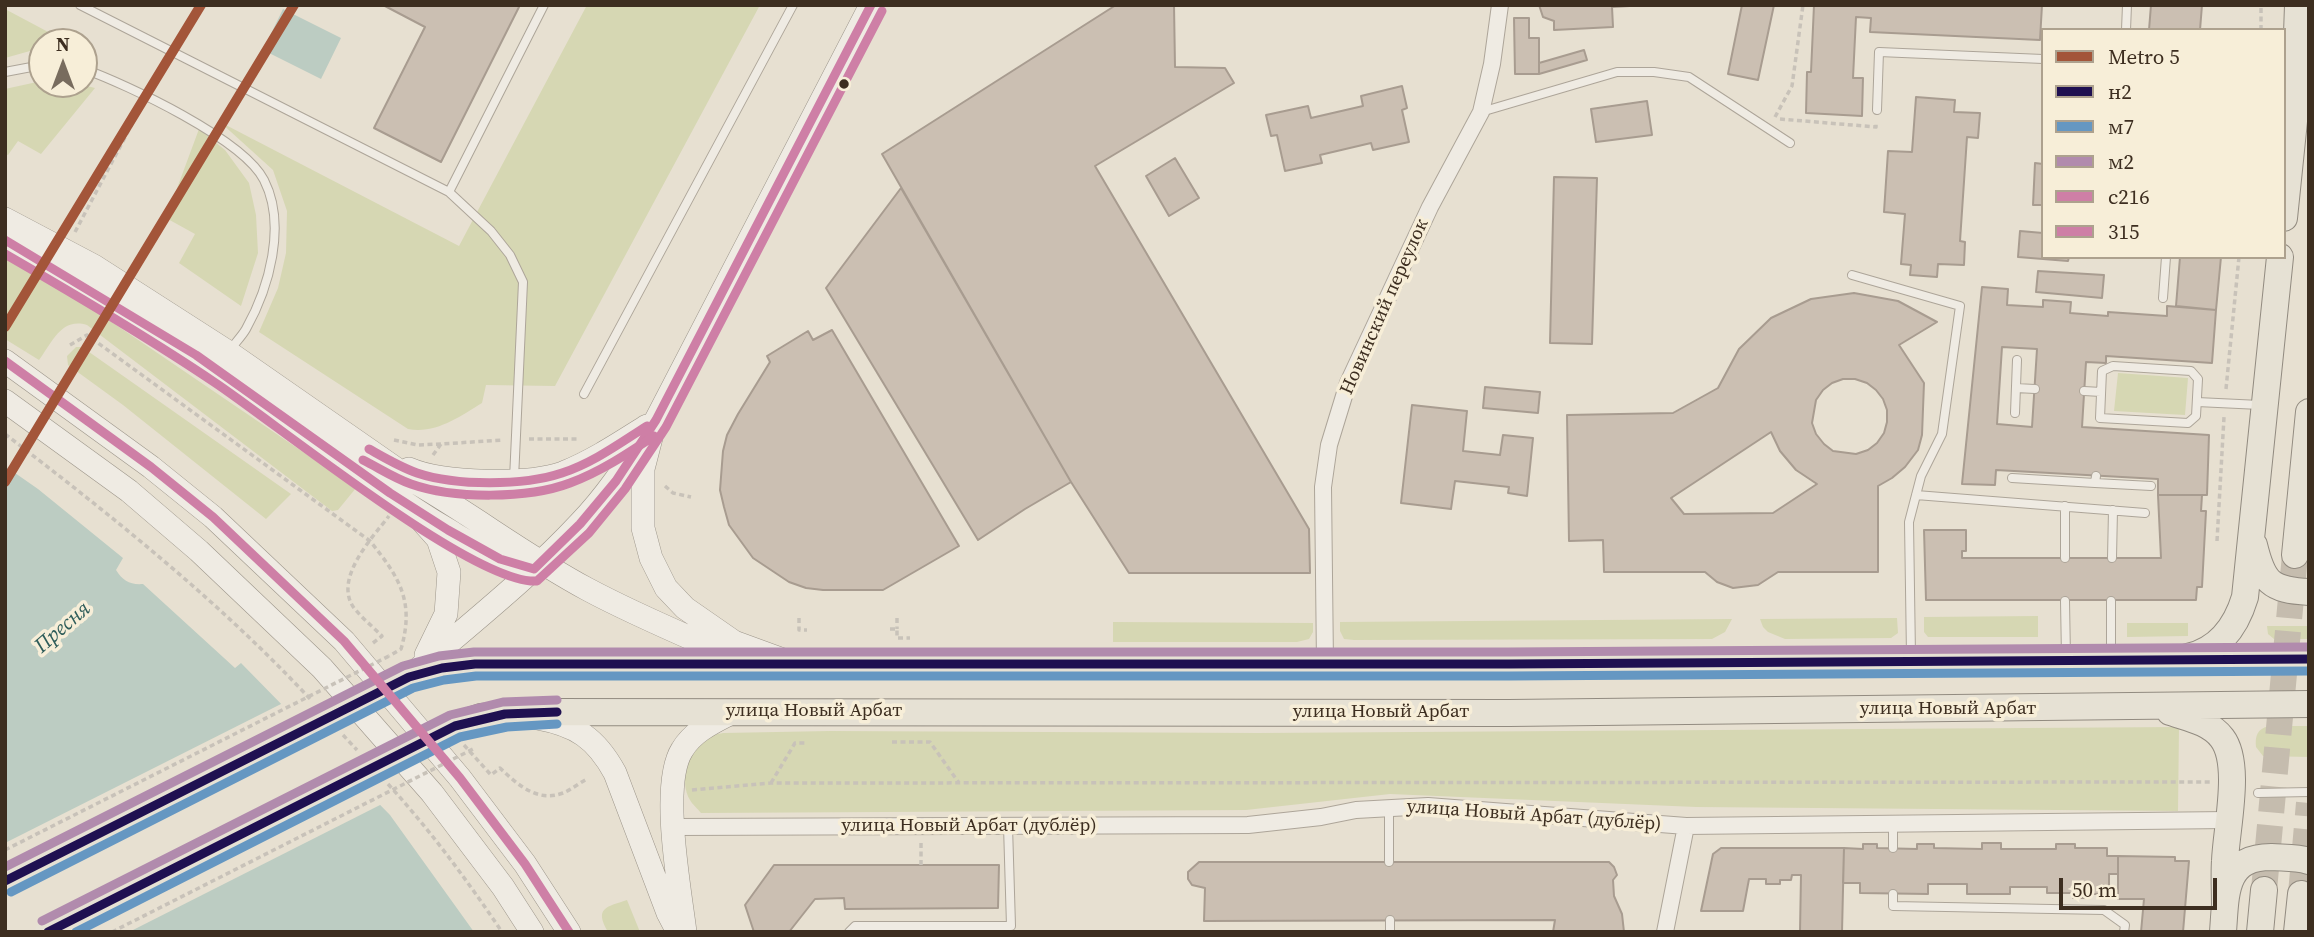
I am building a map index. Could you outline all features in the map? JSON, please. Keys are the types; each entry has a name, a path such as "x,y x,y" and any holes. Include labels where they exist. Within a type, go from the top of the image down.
{"main road":[{"path":"409,677 537,565 580,524 616,481 656,420 871,5"},
{"path":"2286,190 2298,5"},
{"path":"2290,133 2309,49"},
{"path":"5,219 94,266 228,352 537,565 747,663"},
{"path":"5,240 86,286 223,372 438,539 449,572 446,614 428,653 409,677"},
{"path":"2169,660 2199,654 2217,644 2240,614 2245,597 2280,259"},
{"path":"5,361 151,467 213,517 344,641 460,778 525,864 569,932"},
{"path":"5,401 128,491 199,551 322,668 432,793 503,887 532,932"},
{"path":"2295,555 2309,412"},
{"path":"368,449 422,475 468,481 514,479 559,474 584,464 656,420"},
{"path":"656,420 643,469 643,528 651,558 666,588 685,608 734,642 792,663"},
{"path":"401,510 510,565 537,565"},
{"path":"2252,537 2259,565 2267,580 2279,588 2309,592"},
{"path":"5,881 409,677 442,668 475,664 1325,664 2309,659"},
{"name":"улица Новый Арбат","path":"48,932 455,726 481,717 506,713 1509,713 2309,704"},
{"path":"2134,708 2169,712 2195,719 2220,736 2226,744 2231,765 2222,932"},
{"path":"685,932 671,794 676,762 691,739 708,725 734,711"},
{"path":"506,713 575,729 594,743 606,757 615,773 668,913 678,932"},
{"path":"2225,904 2233,872 2247,860 2264,857 2309,861"},
{"path":"2260,932 2264,890"},
{"path":"2297,932 2301,894"}],"street":[{"name":"Новинский переулок","path":"1325,664 1323,487 1329,445 1348,383 1430,207 1481,112 1492,64 1500,5"},
{"name":"улица Новый Арбат (дублёр)","path":"674,827 1248,825 1389,806 1428,806 1686,826 2228,820"},
{"path":"1665,932 1686,826"}],"lane":[{"path":"80,5 449,192 491,231 510,254 523,282 514,479"},
{"path":"449,192 544,5"},
{"path":"584,394 793,5"},
{"path":"2126,28 2127,5"},
{"path":"1877,110 1879,52 2041,59"},
{"path":"5,72 28,68"},
{"path":"1481,112 1616,72 1654,72 1689,77 1790,143"},
{"path":"98,74 117,81 205,129 238,152 264,179 274,213 272,254 264,291 246,330 228,352"},
{"path":"2163,298 2166,259"},
{"path":"1852,275 1960,306 1942,434 1921,475 1909,522 1911,662"},
{"path":"2015,413 2017,360"},
{"path":"2098,428 2102,371 2113,366 2191,371 2199,379 2196,416 2188,423 2099,418"},
{"path":"2016,388 2035,388"},
{"path":"2084,391 2101,392"},
{"path":"2197,401 2265,406"},
{"path":"2012,478 2095,479 2151,486"},
{"path":"1916,495 2145,513"},
{"path":"2065,506 2065,558"},
{"path":"2112,558 2113,510"},
{"path":"2065,601 2066,660"},
{"path":"2111,601 2111,660"},
{"path":"2258,793 2309,792"},
{"path":"1389,806 1390,862"},
{"path":"1893,823 1893,848"},
{"path":"849,932 855,926 1010,926 1008,826"},
{"path":"1893,894 1893,906 2104,909 2125,925 2124,932"},
{"path":"1390,920 1390,932"}],"path":[{"path":"1803,5 1792,86 1773,119 1876,127 1877,110"},
{"path":"2261,5 2261,28"},
{"path":"149,92 170,51"},
{"path":"72,237 143,103"},
{"path":"5,850 389,656 401,649 407,629 404,593 390,566 370,541 87,335 70,345"},
{"path":"5,434 151,548 282,669 319,710"},
{"path":"663,484 673,493 691,497"},
{"path":"382,636 352,606 348,589 357,556 401,510"},
{"path":"799,618 799,630 807,630"},
{"path":"897,618 897,638 910,638"},
{"path":"890,629 897,629"},
{"path":"338,730 357,751"},
{"path":"892,742 930,742 959,782"},
{"path":"771,783 795,743 807,743"},
{"path":"113,932 475,748"},
{"path":"491,775 500,768 522,788 545,796 563,793 587,779"},
{"path":"385,781 437,842 502,932"},
{"path":"690,790 771,783 959,782 2221,782"}],"green space":[{"path":"587,5 760,5 555,386 486,385 482,403 456,419 438,427 408,429 259,332 278,288 286,253 287,211 273,170 220,122 459,246"},
{"path":"5,9 41,28 28,28 28,52 5,58"},
{"path":"28,84 28,98 87,98 41,154 18,141 8,155 5,154 5,89"},
{"path":"199,129 225,150 249,183 256,215 258,253 241,306 179,263 195,234 166,218"},
{"path":"5,258 75,297 356,488 338,510 332,511 87,325 70,325 64,328 39,360 5,339"},
{"path":"76,347 82,347 291,494 266,519 123,405 68,365 67,356"},
{"path":"2118,373 2188,378 2185,415 2114,411"},
{"path":"2038,616 2038,637 1928,637 1924,632 1924,617"},
{"path":"1897,618 1898,633 1891,638 1785,639 1768,632 1760,619"},
{"path":"1732,619 1725,632 1712,639 1354,640 1344,639 1340,631 1340,622"},
{"path":"1113,622 1313,623 1313,632 1309,639 1297,642 1113,642"},
{"path":"2127,623 2188,623 2188,636 2127,637"},
{"path":"2267,626 2309,626 2309,639 2274,639 2268,634"},
{"path":"2269,726 2309,726 2309,757 2263,756 2256,747 2257,736 2259,731"},
{"path":"2179,727 2178,811 1696,807 1390,794 1246,810 701,813 690,800 685,784 690,757 699,742 706,737 723,733 1259,733"},
{"path":"627,900 640,932 608,932 602,913 608,907"}],"water":[{"path":"283,9 341,38 321,79 263,50"},
{"name":"Пресня","path":"5,466 38,489 123,558 116,570 124,580 143,584 235,668 241,663 390,815 474,932 5,932"}],"pier":[{"path":"285,702 384,803 129,932 5,932 5,843"}],"building":[{"path":"383,5 520,5 441,162 374,128 425,27"},
{"path":"1116,5 1174,5 1175,67 1225,68 1234,83 1095,166 1309,529 1310,573 1129,573 1071,482 882,154"},
{"path":"1539,5 1647,5 1612,7 1613,27 1554,30 1554,21 1543,17"},
{"path":"1742,5 1774,5 1758,80 1728,74"},
{"path":"1814,5 2042,5 2040,40 1870,32 1871,18 1856,17 1853,78 1863,78 1862,116 1806,113"},
{"path":"2151,5 2202,5 2200,28 2149,28"},
{"path":"1514,18 1529,18 1529,38 1539,38 1539,74 1515,74"},
{"path":"1584,50 1587,60 1539,74 1539,63"},
{"path":"1402,86 1407,108 1402,110 1409,142 1373,150 1371,143 1320,155 1322,163 1285,171 1277,135 1271,136 1266,115 1308,106 1311,118 1363,106 1361,96"},
{"path":"1916,97 1955,100 1954,112 1980,113 1978,138 1967,137 1960,241 1965,242 1964,265 1938,264 1937,277 1910,275 1911,265 1901,264 1905,214 1884,212 1888,151 1912,152"},
{"path":"1647,101 1652,135 1596,142 1591,109"},
{"path":"1175,158 1199,198 1169,216 1146,176"},
{"path":"2035,163 2041,164 2041,205 2033,205"},
{"path":"1554,177 1597,178 1592,344 1550,343"},
{"path":"901,188 1071,482 978,540 826,288"},
{"path":"2020,231 2041,233 2041,259 2018,257"},
{"path":"2180,259 2221,259 2216,310 2176,306"},
{"path":"2038,271 2104,275 2102,298 2036,292"},
{"path":"1982,287 2008,289 2007,305 2043,307 2043,300 2071,302 2070,313 2108,316 2108,312 2167,316 2167,306 2216,310 2212,363 2106,356 2106,363 2086,362 2082,427 2209,435 2207,495 2158,495 2158,479 1996,470 1995,485 1962,484","holes":["2002,347 2037,349 2032,427 1997,424"]},
{"path":"1854,293 1898,301 1937,322 1899,345 1924,383 1922,435 1918,450 1905,467 1878,486 1878,572 1778,572 1758,585 1733,588 1717,582 1705,572 1604,572 1603,540 1569,541 1567,415 1673,413 1718,388 1739,349 1771,318 1811,299","holes":["1843,379 1867,383 1883,399 1887,410 1884,433 1877,443 1856,454 1833,451 1816,434 1812,423 1816,400 1823,390","1771,432 1780,451 1796,470 1817,484 1773,513 1684,514 1671,498"]},
{"path":"832,330 959,546 883,590 823,590 789,582 753,558 729,525 720,490 727,435 770,362 767,356 808,331 813,340"},
{"path":"1485,387 1540,392 1538,413 1483,408"},
{"path":"1412,405 1467,411 1463,451 1500,455 1503,435 1533,438 1527,496 1508,493 1509,487 1455,481 1451,509 1401,503"},
{"path":"2158,495 2202,495 2201,511 2206,511 2202,587 2197,587 2196,600 1926,600 1924,530 1966,530 1966,551 1962,551 1962,558 2161,558"},
{"path":"1982,843 2001,843 2001,849 2056,849 2056,844 2075,844 2075,848 2107,848 2107,856 2118,856 2118,874 2109,874 2109,894 2087,894 2087,898 2073,898 2073,893 2047,893 2047,887 2010,887 2010,894 1967,894 1967,884 1928,884 1928,894 1860,893 1860,883 1843,883 1844,848 1863,849 1863,844 1877,844 1877,848 1917,849 1917,844 1934,844 1934,848 1982,849"},
{"path":"1721,848 1844,848 1842,932 1800,932 1801,875 1792,875 1791,880 1780,880 1780,884 1766,884 1766,879 1749,879 1743,911 1701,911 1713,854"},
{"path":"2118,856 2175,857 2175,861 2189,861 2183,932 2141,932 2144,899 2118,899"},
{"path":"1199,862 1609,862 1617,875 1613,880 1614,896 1622,914 1624,932 1553,932 1555,920 1204,921 1205,888 1192,885 1188,879 1188,872"},
{"path":"774,865 999,865 998,908 845,909 844,898 815,899 789,932 754,932 745,905"}],"tunnel":[{"path":"2264,890 2295,555"},
{"path":"2301,894 2309,803"}],"metro line":[{"name":"5","path":"5,327 201,5"},
{"name":"5","path":"5,482 294,5"}],"transit line":[{"name":"с216","path":"5,240 196,355 390,493 448,530 500,559 534,569 580,524 616,481 656,420 871,5"},
{"name":"315","path":"5,254 188,365 423,531 508,575 537,581 589,533 625,489 666,427 882,11"},
{"name":"с216","path":"5,361 151,467 213,517 344,641 460,778 525,864 569,932"},
{"name":"с216","path":"369,449 405,468 433,477 470,482 509,482 546,477 573,469 647,426"},
{"name":"315","path":"363,460 405,482 428,489 469,494 512,494 553,488 581,479 654,436"},
{"name":"м2","path":"5,867 403,666 439,656 474,652 1509,652 2309,647"},
{"name":"н2","path":"5,881 409,677 442,668 475,664 1509,664 2309,659"},
{"name":"м7","path":"11,892 413,688 476,676 1509,676 2309,671"},
{"name":"м2","path":"42,921 450,715 503,702 557,700"},
{"name":"н2","path":"48,932 455,726 505,714 557,712"},
{"name":"м7","path":"76,932 460,737 507,727 557,724"}]}
